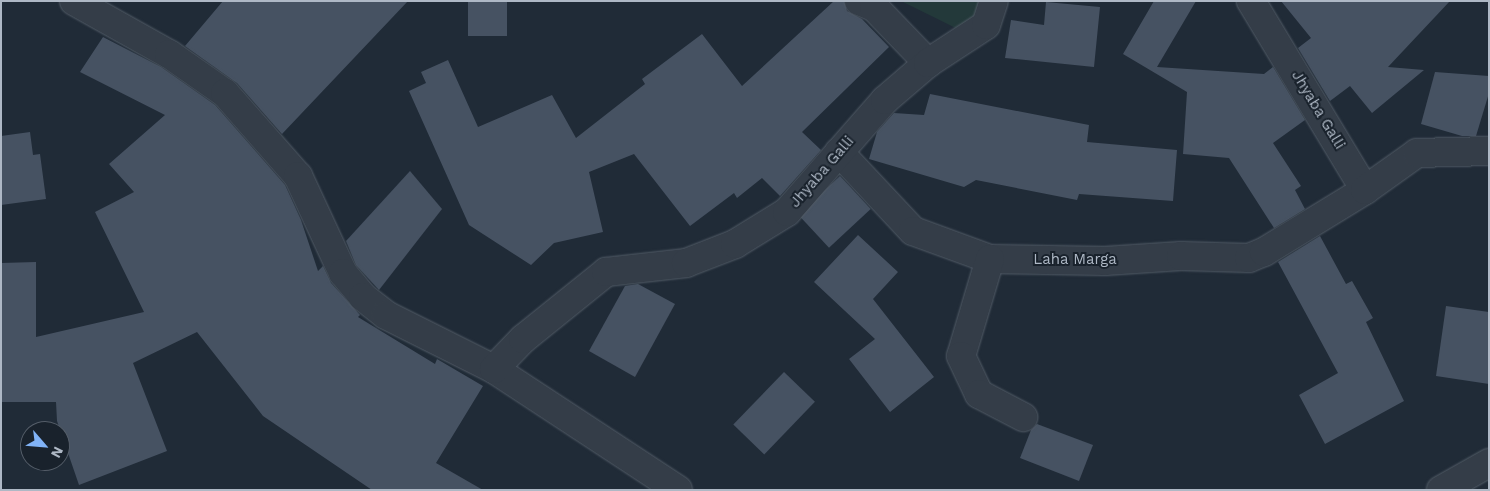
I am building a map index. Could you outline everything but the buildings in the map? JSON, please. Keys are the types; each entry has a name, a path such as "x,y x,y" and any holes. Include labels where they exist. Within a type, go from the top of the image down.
{"street":[{"path":"74,1 169,54 225,93 298,176 344,273 363,297 386,315 494,369 678,490"},
{"path":"859,1 874,7 928,63"},
{"name":"Jhyaba Galli","path":"494,369 523,339 606,272 686,263 735,244 787,212 885,100 928,63 986,25 994,1"},
{"name":"Jhyaba Galli","path":"1252,1 1365,190"},
{"path":"1365,190 1417,153 1489,151"},
{"name":"Laha Marga","path":"839,152 913,231 990,259 1106,261 1182,256 1250,258 1264,252 1337,209 1365,190"},
{"path":"990,259 961,356 979,394 1023,417"},
{"path":"1441,490 1489,464"}],"green space":[{"path":"901,1 978,1 978,39"}]}
